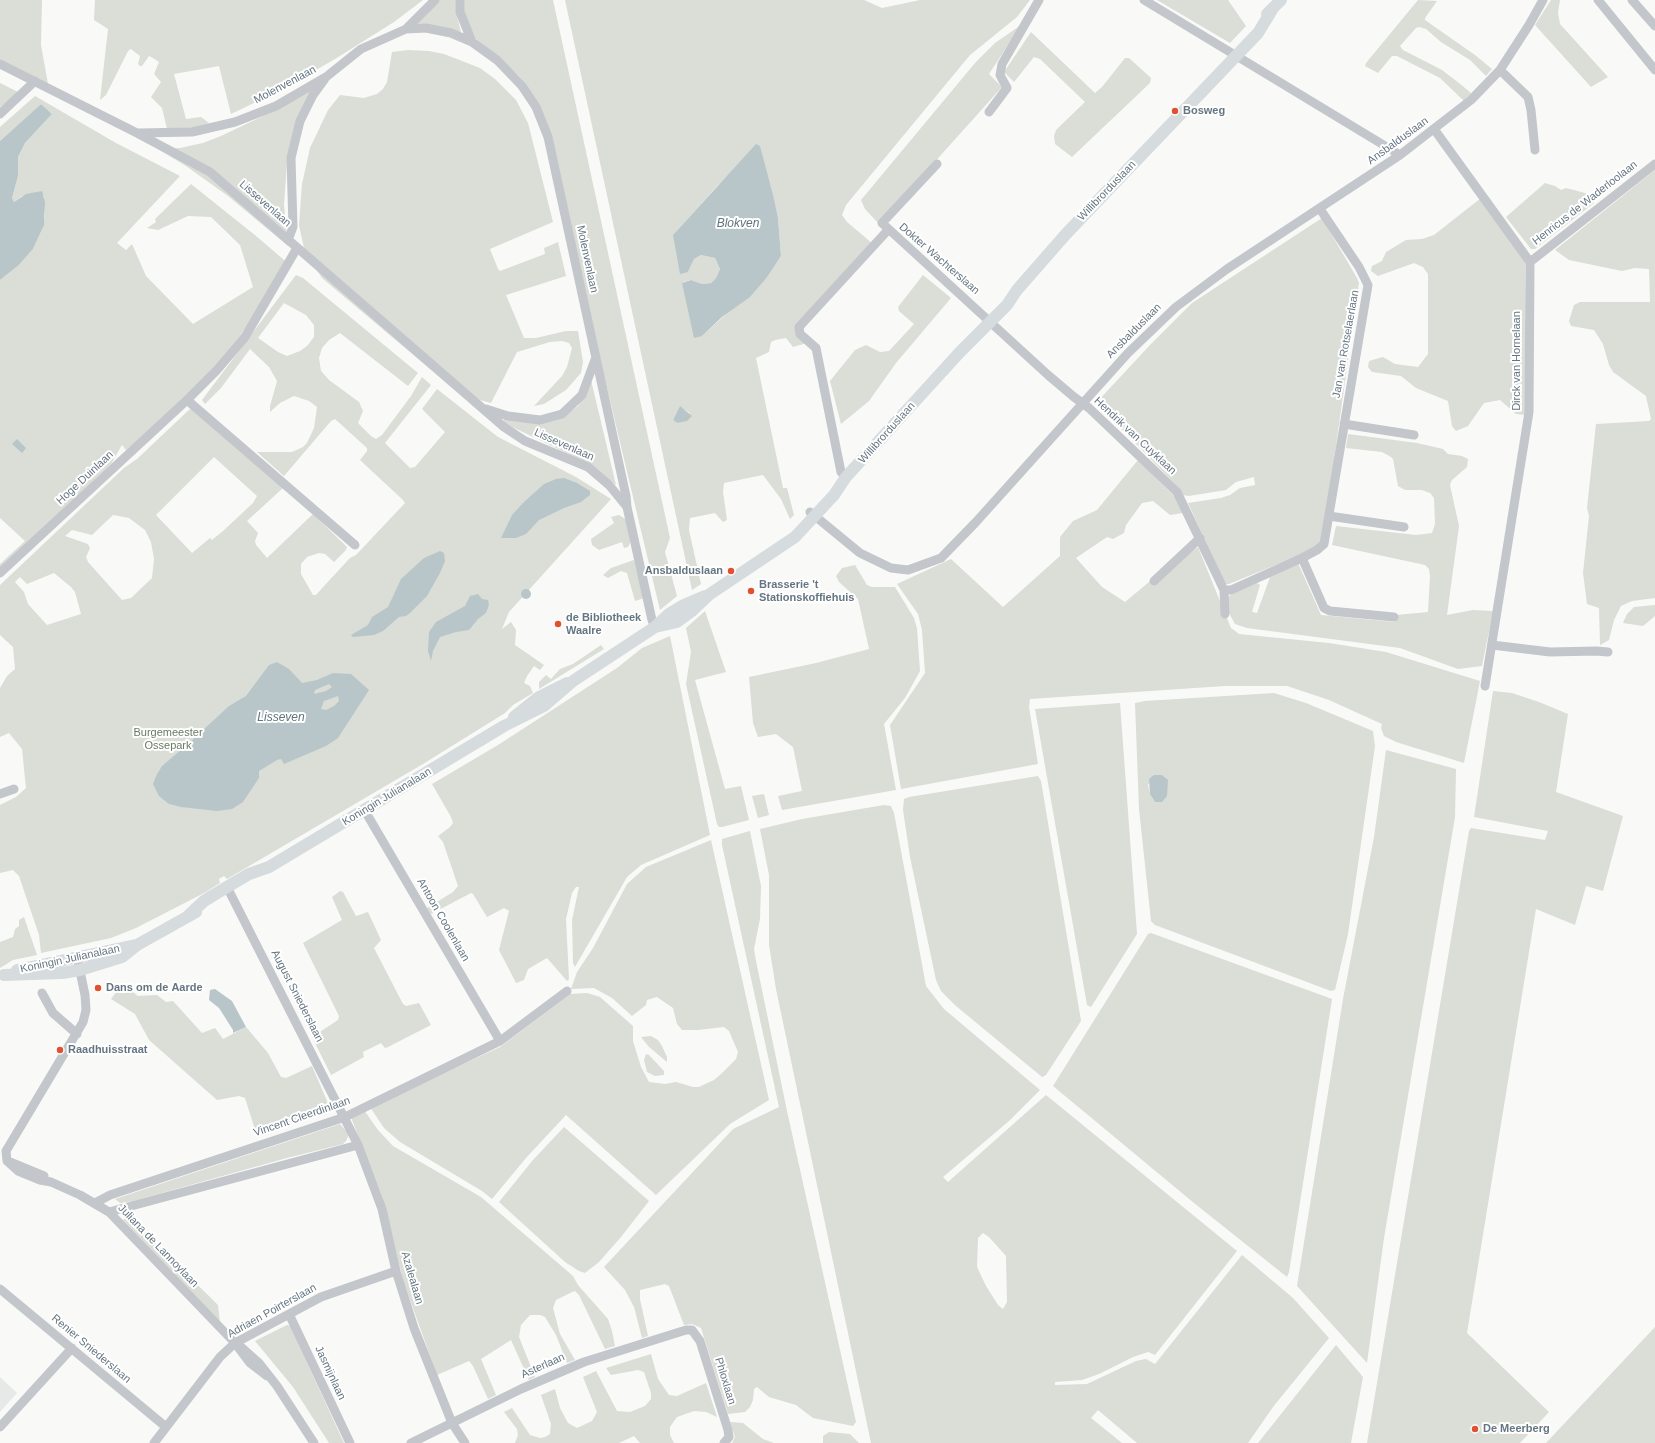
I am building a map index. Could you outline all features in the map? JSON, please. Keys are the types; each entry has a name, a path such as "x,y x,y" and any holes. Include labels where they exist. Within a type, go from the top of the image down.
{"main road":[{"name":"Willibrorduslaan","path":"655,627 677,622 692,611 710,594 795,537 812,514 834,495 846,477 989,320 1007,305 1017,290 1066,234 1200,94 1234,53 1258,33 1272,10 1281,0"},
{"name":"Koningin Julianalaan","path":"2,975 38,974 80,970 122,957 137,945 189,915 204,901 229,890 249,874 269,867 366,811 504,726 535,700 558,686 572,681 655,627"},
{"name":"Koningin Julianalaan","path":"2,975 19,969 137,945"}],"street":[{"name":"Molenvenlaan","path":"138,133 192,132 235,122 276,106 326,77 361,49 406,29 435,0"},
{"path":"460,0 460,12 472,42"},
{"path":"989,112 1007,88 1000,75 1002,64 1038,0"},
{"path":"1144,0 1234,53 1400,155"},
{"name":"Ansbalduslaan","path":"812,514 860,553 891,568 908,570 941,558 953,548 1128,353 1176,307 1227,269 1400,155 1470,100 1500,70 1543,0"},
{"path":"1598,0 1655,70"},
{"path":"1632,0 1655,26"},
{"name":"Molenvenlaan","path":"406,29 426,28 445,32 472,42 497,60 522,86 542,122 548,137 626,496 627,507"},
{"name":"Lissevenlaan","path":"0,64 138,133 210,172 504,427 525,441 588,467 609,485 627,507 655,627"},
{"path":"1500,70 1528,97 1531,110 1535,150"},
{"name":"Molenvenlaan","path":"288,240 294,227 291,158 296,136 300,121 326,77"},
{"path":"0,114 35,82"},
{"path":"1434,129 1530,262"},
{"name":"Dokter Wachterslaan","path":"937,164 882,224 989,320"},
{"name":"Henricus de Waderloolaan","path":"1530,262 1655,164"},
{"name":"Jan van Rotselaerlaan","path":"1224,590 1231,590 1302,558 1317,550 1324,544 1368,285 1359,267 1320,209"},
{"path":"846,477 841,472 816,348 800,334 799,327 888,230"},
{"name":"Hoge Duinlaan","path":"0,573 187,400 216,371 245,337 297,248"},
{"name":"Dirck van Hornelaan","path":"1485,686 1529,412 1530,262"},
{"name":"Hendrik van Cuyklaan","path":"989,320 1058,384 1082,403 1177,492 1200,538"},
{"name":"Lissevenlaan","path":"482,408 508,416 540,420 562,414 582,395 596,357"},
{"path":"187,400 355,545"},
{"path":"1344,424 1414,434"},
{"path":"1329,516 1404,527"},
{"path":"1154,581 1200,538 1224,590 1224,614"},
{"path":"1302,558 1324,608 1330,612 1394,617"},
{"path":"1492,644 1550,652 1608,652"},
{"path":"0,794 14,789"},
{"name":"Antoon Coolenlaan","path":"366,811 500,1041"},
{"name":"August Sniederslaan","path":"229,890 345,1117"},
{"path":"3,1163 8,1146 83,1022 86,1010 85,995 77,958"},
{"name":"Vincent Cleerdinlaan","path":"95,1203 110,1195 345,1117 500,1041 566,991"},
{"path":"42,993 53,1013 77,1034"},
{"name":"Azalealaan","path":"345,1117 358,1145 382,1209 396,1271 414,1328 452,1423 465,1443"},
{"path":"108,1212 358,1145"},
{"name":"Juliana de Lannoylaan","path":"3,1163 42,1175 51,1182 95,1203 108,1212 235,1343 250,1363 277,1386 314,1443"},
{"name":"Adriaen Poirterslaan","path":"154,1443 220,1357 235,1343 321,1297 396,1271"},
{"name":"Renier Sniederslaan","path":"0,1289 166,1427"},
{"name":"Jasmijnlaan","path":"289,1314 350,1443"},
{"name":"Asterlaan","path":"411,1443 584,1362 686,1330 692,1330"},
{"name":"Phloxlaan","path":"692,1330 700,1341 728,1430 728,1437 725,1442"},
{"path":"0,1427 72,1348"}],"shaded area":[{"path":"0,1377 17,1393 0,1412"}],"green space":[{"path":"0,0 42,0 41,45 48,84 0,60"},
{"path":"95,0 423,0 394,22 335,59 283,89 231,114 219,66 174,74 186,119 201,117 209,123 188,129 167,129 162,108 151,97 161,82 154,74 159,62 149,56 142,66 140,66 138,64 140,56 131,49 128,51 106,95 100,100 108,29 94,20"},
{"path":"439,0 456,0 457,16 461,32 418,24 418,21"},
{"path":"463,0 553,0 670,538 665,552 677,596 660,610 603,371 565,196 530,92 519,76 475,38 463,10"},
{"path":"565,0 864,0 882,8 920,0 1030,0 1017,17 970,55 846,205 842,215 847,222 873,244 801,322 807,343 793,347 786,338 775,340 771,342 769,352 756,358 783,488 787,488 794,515 790,519 781,499 763,475 724,483 723,492 727,520 723,522 715,513 690,518 689,530 701,584 692,590","holes":["759,146 778,218 781,256 768,276 702,336 683,282 691,280 702,284 711,283 716,278 720,269 715,258 701,255 694,259 688,272 675,233 718,185","680,407 690,413 677,423 673,420"]},
{"path":"1157,0 1228,0 1246,26 1230,43"},
{"path":"1418,0 1437,1 1425,20 1475,55 1492,69 1486,76 1470,60 1441,42 1426,29 1419,27 1416,28 1400,46 1403,50 1442,70 1471,93 1464,101 1440,78 1397,56 1392,56 1378,73 1365,66"},
{"path":"1551,0 1560,0 1558,13 1560,24 1608,77 1591,87 1535,25"},
{"path":"1021,25 989,74 1002,87 879,224 865,209 861,200 975,63 995,43"},
{"path":"1031,32 1095,93 1102,87 1125,58 1129,58 1151,78 1150,83 1072,157 1055,144 1054,136 1056,130 1085,102 1040,59 1034,57 1014,82 1004,72"},
{"path":"408,50 429,51 444,54 480,68 495,79 516,100 528,123 553,222 490,249 500,271 545,254 544,248 558,242 566,276 506,295 524,338 536,338 566,331 578,331 583,362 581,373 566,390 544,404 534,406 562,376 567,367 572,348 569,343 562,341 550,342 517,352 491,403 480,400 449,385 322,278 304,248 299,225 302,184 310,148 328,110 340,95 364,98 377,94 383,89 387,82 392,52"},
{"path":"330,80 317,93 287,162 284,205 288,246 228,196 186,166 158,149 180,148 203,143 221,136 284,106"},
{"path":"0,83 20,93 0,107"},
{"path":"35,96 116,143 180,176 117,243 126,250 132,244 146,276 193,324 253,287 240,245 211,217 188,216 158,230 147,228 156,222 155,219 191,184 290,265 239,337 199,384 132,446 126,450 122,445 111,464 0,568 0,564 25,541 0,518 0,280 19,265 33,249 42,229 45,216 44,196 22,196 14,202 12,198 18,176 18,157 25,143 52,114 41,104 0,141 0,127"},
{"path":"1655,170 1655,598 1632,601 1621,606 1614,620 1609,640 1600,645 1599,608 1587,604 1583,573 1589,516 1587,508 1596,424 1649,421 1651,419 1646,396 1613,372 1609,365 1603,344 1594,330 1571,326 1569,321 1574,305 1580,302 1650,302 1649,269 1635,268 1622,271 1569,260 1555,250"},
{"path":"1545,183 1555,186 1561,190 1566,188 1589,194 1594,203 1535,249 1531,249 1506,217"},
{"path":"1481,198 1523,257 1525,263 1525,415 1516,414 1500,400 1484,403 1468,426 1456,431 1452,426 1448,401 1416,388 1401,376 1372,372 1368,367 1369,361 1383,357 1395,364 1418,367 1428,354 1428,274 1423,267 1414,263 1378,276 1371,271 1372,266 1382,261 1386,252 1406,240 1422,239 1434,235"},
{"path":"1322,218 1359,283 1323,537 1317,548 1229,584 1225,584 1188,503 1221,498 1230,495 1240,488 1255,485 1254,477 1236,482 1226,490 1189,496 1183,495 1180,489 1096,403 1150,345 1192,303"},
{"name":"Burgemeester Ossepark","path":"296,275 303,278 418,373 408,386 340,333 329,340 322,348 319,358 321,371 329,380 359,402 363,411 358,423 371,436 376,439 382,435 411,396 422,377 431,385 385,443 410,468 415,467 445,432 422,409 437,389 498,437 576,477 611,499 509,612 502,629 511,622 516,630 515,645 544,665 540,670 534,666 524,683 530,686 533,693 513,705 505,713 423,764 227,879 224,876 219,879 220,883 206,892 136,928 111,938 41,953 39,935 19,876 13,870 0,873 0,805 16,797 26,788 22,749 9,733 0,737 0,688 7,676 15,669 13,647 0,635 0,585 124,468 137,459 191,408 284,487 247,521 258,533 255,541 256,545 267,558 313,514 347,547 346,550 334,562 325,554 319,553 307,557 301,564 301,574 313,595 316,595 350,558 356,555 405,503 360,460 367,451 367,448 335,419 331,421 284,476 257,452 292,452 303,447 307,443 314,428 317,407 309,401 294,396 280,403 270,412 270,406 277,381 269,367 250,349 221,388 205,404 202,400","holes":["284,303 306,315 314,325 314,337 307,346 300,351 287,356 278,352 258,338","214,457 257,496 253,503 223,531 212,540 210,538 192,553 156,515","113,515 129,518 145,530 151,542 154,559 152,578 131,598 122,600 88,562 86,557 90,548 88,544 65,536 72,530 92,535","54,573 75,592 81,614 47,625 28,604 24,592 15,582 20,577 27,584"]},
{"path":"923,275 951,298 896,363 869,401 841,424 830,381 855,350 866,345 880,352 889,351 914,324 899,311 898,307"},
{"path":"591,380 616,485 598,470 581,460 504,423 504,419 565,416 578,406 587,392"},
{"path":"1348,434 1417,443 1443,449 1448,454 1462,456 1468,459 1467,467 1452,480 1450,485 1459,526 1447,615 1473,610 1493,611 1482,666 1458,669 1400,648 1247,628 1235,624 1229,613 1227,598 1233,593 1257,583 1260,585 1252,612 1257,613 1270,577 1298,563 1321,615 1395,622 1396,615 1428,612 1430,576 1429,569 1425,565 1332,545 1336,526 1416,535 1432,533 1435,524 1434,498 1430,493 1422,490 1405,490 1398,486 1393,459 1382,452 1346,448"},
{"path":"1138,460 1177,499 1183,513 1170,515 1153,501 1142,503 1126,525 1124,533 1113,539 1107,537 1076,558 1102,587 1125,602 1166,568 1198,547 1231,628 1239,634 1329,643 1386,652 1480,681 1464,763 1396,742 1384,736 1381,728 1382,724 1329,700 1287,686 1225,686 1030,699 1029,707 1038,764 901,789 890,725 925,673 922,630 918,614 897,584 951,559 1003,607 1060,556 1060,537 1073,521 1097,510"},
{"path":"619,515 627,520 631,541 628,547 624,548 622,542 599,550 592,545 591,539 614,523 611,517"},
{"path":"634,560 644,598 635,601 627,573 621,571 608,578 603,575 611,568"},
{"path":"855,565 867,585 872,587 895,587 914,618 917,628 920,671 905,698 884,724 896,790 782,810 778,796 802,791 793,747 776,734 758,737 753,723 749,677 816,663 869,649 858,599 839,582 836,576 842,568"},
{"path":"1655,605 1655,616 1643,626 1623,623 1627,614 1634,607"},
{"path":"705,611 726,672 695,680 725,789 741,786 749,820 722,827 719,827 717,824 686,684 691,652 686,628"},
{"path":"670,636 710,835 641,865 627,877 575,967 573,963 572,920 579,887 576,887 572,893 566,919 569,979 567,981 547,958 528,969 524,980 516,983 499,950 509,911 504,908 487,917 471,893 431,914 427,908 453,892 458,886 443,842 438,836 453,823 432,784 498,745 617,668 642,648"},
{"path":"601,645 604,649 539,689 539,682 546,675 551,679 560,669 573,664"},
{"path":"1493,691 1512,693 1568,714 1556,792 1623,816 1603,891 1586,886 1575,925 1536,909 1467,1333 1549,1412 1520,1443 1367,1443 1469,831 1471,828 1545,840 1548,831 1474,817"},
{"path":"1274,693 1306,703 1373,731 1375,746 1348,934 1335,990 1331,991 1155,925 1151,921 1139,809 1135,703 1145,701","holes":["1154,775 1162,775 1155,802 1148,785"]},
{"path":"1120,703 1137,934 1091,1007 1087,1005 1035,709"},
{"path":"1386,750 1456,769 1455,817 1384,1238 1367,1363 1297,1286 1343,999 1374,837"},
{"path":"1038,776 1041,781 1081,1021 1046,1075 1042,1077 956,1006 941,991 936,980 910,857 903,810 904,799 909,797"},
{"path":"764,794 769,815 758,818 752,796"},
{"path":"884,805 891,806 894,813 926,986 944,1009 1040,1090 1009,1121 943,1177 948,1182 1046,1095 1237,1251 1155,1355 1148,1352 1133,1357 1099,1374 1082,1380 1055,1382 1055,1385 1087,1384 1136,1361 1146,1359 1155,1364 1242,1255 1293,1298 1329,1338 1273,1407 1248,1443 1137,1443 1098,1410 1091,1418 1122,1443 871,1443 776,989 769,945 769,875 760,829 802,819","holes":["983,1233 989,1237 1006,1256 1007,1302 1003,1309 998,1305 986,1286 977,1267 978,1238"]},
{"path":"750,831 761,886 760,919 754,949 756,961 787,1111 856,1422 853,1426 813,1418 796,1405 769,1397 757,1387 754,1389 753,1400 750,1407 745,1412 728,1414 701,1328 692,1324 684,1325 669,1286 665,1284 640,1290 640,1299 648,1336 642,1338 634,1307 625,1290 604,1267 733,1129 779,1107 722,845 722,839"},
{"path":"711,840 769,1100 730,1124 656,1195 566,1115 526,1158 492,1199 482,1191 400,1142 384,1128 370,1107 500,1047 570,994 587,993 600,997 633,1026 633,1041 641,1067 649,1082 665,1084 676,1082 693,1087 699,1087 714,1080 721,1074 736,1059 738,1052 729,1031 724,1027 682,1030 677,1024 673,1008 657,997 647,1000 646,1005 632,1016 612,998 594,988 571,989 577,972 593,948 627,884 646,867"},
{"path":"340,891 343,892 356,916 368,912 381,940 374,948 403,1004 406,1006 419,1003 431,1025 388,1047 385,1048 381,1043 363,1052 364,1057 331,1075 312,1037 338,1020 339,1016 303,943 342,920 332,897"},
{"path":"24,917 37,955 13,960 0,968 0,942 13,937 15,929 19,926 19,920"},
{"path":"1151,933 1332,999 1287,1277 1194,1203 1053,1086 1148,934"},
{"path":"122,984 138,996 157,995 166,1002 173,1001 202,1033 215,1028 223,1039 246,1027 268,1053 281,1077 286,1078 312,1066 331,1110 257,1136 245,1098 239,1096 217,1100 149,1040 135,1014 111,999"},
{"path":"651,1036 658,1040 662,1046 667,1057 667,1062 649,1047 641,1037"},
{"path":"646,1054 649,1055 664,1071 664,1075 655,1076 647,1072 644,1060"},
{"path":"364,1110 378,1130 393,1146 481,1197 573,1276 578,1285 608,1319 615,1346 605,1349 579,1295 575,1291 556,1300 553,1308 560,1334 575,1360 567,1363 556,1335 545,1317 540,1315 530,1315 521,1325 519,1337 535,1377 529,1380 511,1340 481,1359 496,1395 488,1399 473,1366 469,1361 437,1375 404,1283 382,1196 352,1120 352,1116"},
{"path":"340,1124 349,1134 343,1144 133,1201 120,1203 115,1199"},
{"path":"564,1127 649,1201 599,1262 585,1273 565,1262 499,1202 533,1160"},
{"path":"128,1216 218,1305 220,1323 123,1220"},
{"path":"287,1325 290,1326 344,1443 329,1443 293,1387 255,1341"},
{"path":"1655,1327 1655,1443 1546,1443"},
{"path":"1336,1345 1363,1377 1351,1443 1258,1443"},
{"path":"651,1354 658,1379 669,1395 677,1396 706,1383 717,1417 706,1412 694,1411 677,1417 670,1427 670,1435 674,1443 640,1443 634,1436 619,1443 515,1443 518,1435 517,1429 504,1412 512,1408 530,1435 540,1438 545,1437 550,1434 551,1424 541,1395 555,1389 560,1408 568,1423 577,1428 592,1421 597,1412 583,1377 596,1371 617,1411 630,1412 645,1406 651,1399 651,1393 644,1372 638,1370 611,1375 606,1368"},
{"path":"730,1422 743,1423 763,1439 774,1443 732,1443 735,1437"},
{"path":"829,1432 850,1434 859,1443 823,1443 823,1436"}],"water":[{"path":"41,104 52,114 25,143 18,157 18,176 12,198 14,202 26,194 42,191 45,202 44,225 33,249 19,265 0,280 0,141"},
{"name":"Blokven","path":"756,144 760,146 773,195 778,218 781,256 768,276 750,297 722,317 702,336 694,338 682,283 691,280 702,284 711,283 716,278 720,269 715,258 701,255 694,259 688,272 680,274 673,235"},
{"path":"680,406 692,416 687,421 677,423 673,420"},
{"path":"17,439 26,448 22,453 12,444"},
{"path":"564,478 577,483 590,491 590,495 581,502 539,520 526,534 516,538 501,538 512,515 523,503 544,484 556,479"},
{"path":"440,551 444,553 445,561 440,573 427,596 410,613 406,616 399,617 383,631 374,635 353,637 351,635 368,625 372,617 388,607 401,579 424,558"},
{"path":"524,589 528,589 530,590 530,598 524,599 521,596 521,592"},
{"path":"478,594 482,599 488,600 489,605 486,613 478,619 469,630 440,637 433,651 431,661 428,651 429,632 436,622 465,606 470,596"},
{"name":"Lisseven","path":"277,662 289,669 302,683 317,680 333,673 351,674 369,690 338,738 326,746 284,764 281,759 277,760 259,771 259,778 243,802 232,809 217,811 181,807 169,804 159,796 153,784 162,766 229,706 246,696 269,665","holes":["329,684 332,687 326,691 314,694 315,690","338,696 339,701 334,706 326,710 321,709 324,701"]},
{"path":"1154,775 1162,775 1168,780 1167,796 1162,802 1155,802 1150,794 1149,779"},
{"path":"215,989 232,1001 246,1027 233,1033 233,1030 219,1008 209,1000 210,990"}],"place":[{"name":"Bosweg","path":"1175,111"},
{"name":"Ansbalduslaan","path":"731,571"},
{"name":"Brasserie 't Stationskoffiehuis","path":"751,591"},
{"name":"de Bibliotheek Waalre","path":"558,624"},
{"name":"Dans om de Aarde","path":"98,988"},
{"name":"Raadhuisstraat","path":"60,1050"},
{"name":"De Meerberg","path":"1475,1429"}]}
